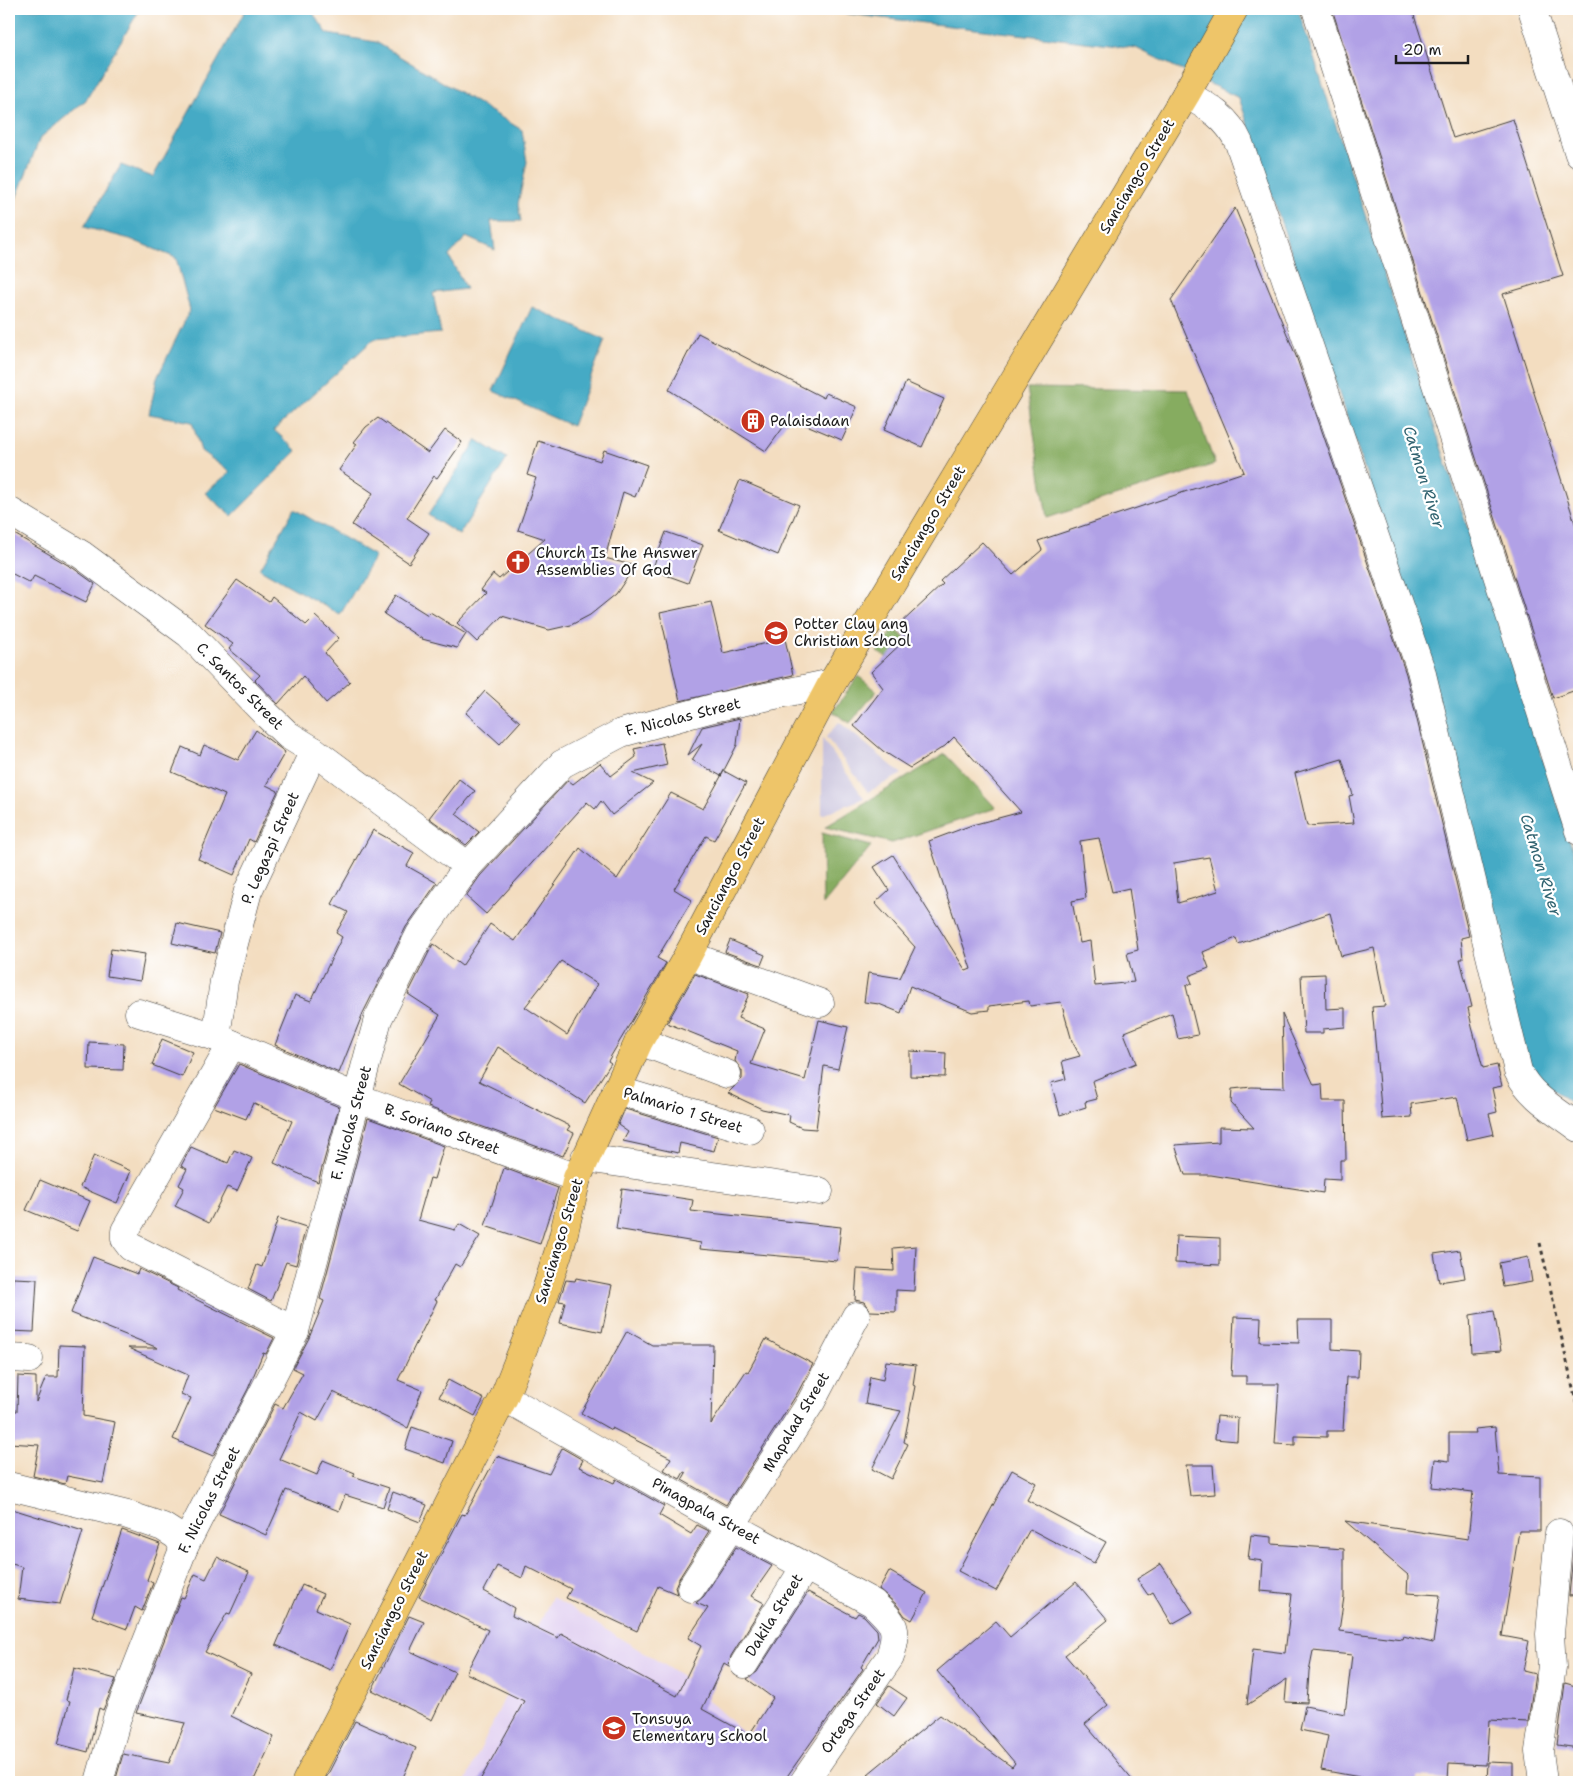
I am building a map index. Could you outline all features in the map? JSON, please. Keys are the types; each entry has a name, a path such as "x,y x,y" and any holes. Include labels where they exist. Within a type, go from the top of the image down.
{"main road":[{"name":"Sanciangco Street","path":"306,1782 504,1397 546,1293 581,1168 639,1041 688,955 832,683 1190,87 1234,9"}],"street":[{"path":"1316,9 1579,832"},
{"path":"1532,9 1579,154"},
{"path":"1190,87 1212,110 1229,124 1239,143 1421,670 1518,1071 1524,1084 1533,1094 1579,1128"},
{"name":"C. Santos Street","path":"9,511 82,555 189,634 264,712 288,734 314,750 468,866"},
{"name":"F. Nicolas Street","path":"99,1782 118,1715 184,1547 295,1331 378,1019 420,934 468,866 562,764 621,732 713,708 832,683"},
{"name":"P. Legazpi Street","path":"224,1040 224,980 248,891 314,750"},
{"path":"688,955 820,1003"},
{"name":"B. Soriano Street","path":"139,1013 224,1040 358,1098 581,1168 819,1191"},
{"path":"224,1040 125,1231 125,1239 131,1247 295,1331"},
{"path":"639,1041 727,1074"},
{"name":"Palmario 1 Street","path":"616,1090 750,1130"},
{"name":"Mapalad Street","path":"691,1588 811,1402 856,1316"},
{"name":"Pinagpala Street","path":"504,1397 873,1604 890,1620 896,1636"},
{"path":"9,1486 128,1515 163,1527 177,1536 184,1547"},
{"path":"1543,1782 1539,1751 1552,1667 1550,1634 1558,1533"},
{"name":"Dakila Street","path":"744,1664 805,1567"},
{"name":"Ortega Street","path":"804,1782 890,1658 896,1636"}],"path":[{"path":"1540,1243 1579,1414"}],"shaded area":[{"path":"839,722 902,774 868,792 826,737"},
{"path":"822,738 864,798 822,815"},
{"name":"Tonsuya Elementary School","path":"552,1597 681,1675 794,1780 793,1782 465,1782"}],"green space":[{"path":"1027,388 1188,390 1215,464 1047,518"},
{"path":"895,628 924,659 913,671 877,652"},
{"path":"858,676 877,691 850,723 833,712"},
{"path":"945,754 996,808 892,843 825,827"},
{"path":"822,833 871,846 823,905"}],"water":[{"path":"9,9 140,9 86,100 40,138 14,204 9,201"},
{"path":"246,9 310,9 328,34 376,42 522,130 527,162 518,204 521,221 491,221 495,250 466,237 449,256 466,289 433,293 441,333 374,339 274,430 297,451 232,516 205,493 230,472 201,451 192,422 149,414 157,378 190,310 176,258 130,239 84,227 121,165 153,177"},
{"name":"Catmon River","path":"806,9 1298,9 1579,869 1579,1109 1529,1071 1424,645 1239,98 1136,48"},
{"path":"532,307 605,340 572,426 493,391"},
{"path":"477,440 507,459 459,535 428,515"},
{"path":"294,509 375,556 340,615 260,569"}],"building":[{"path":"1332,9 1412,9 1453,138 1513,119 1563,276 1503,294 1579,536 1579,689 1553,698"},
{"path":"1235,208 1296,356 1406,674 1469,936 1461,938 1463,959 1460,959 1472,1007 1468,1008 1472,1027 1483,1068 1497,1065 1502,1086 1492,1088 1497,1112 1489,1114 1494,1134 1467,1140 1457,1097 1411,1104 1412,1117 1382,1119 1372,1007 1385,1006 1374,948 1341,956 1330,913 1238,944 1236,938 1203,952 1209,968 1189,976 1192,983 1186,986 1198,1035 1178,1039 1172,1013 1125,1032 1136,1063 1092,1081 1097,1099 1085,1102 1086,1107 1060,1115 1051,1083 1066,1079 1062,1061 1080,1056 1072,1041 1061,1002 1030,1006 1029,1001 989,1006 989,1010 972,1012 910,986 901,1013 879,1004 864,1002 868,973 900,978 915,947 875,903 889,890 874,867 893,855 966,971 971,969 929,841 972,825 1021,812 954,737 945,746 910,768 883,751 854,726 883,688 871,672 907,638 897,627 943,584 940,581 982,542 1013,575 1042,550 1038,541 1244,472 1171,300","holes":["1342,759 1353,795 1349,796 1354,823 1307,826 1295,773","1099,838 1112,892 1129,888 1138,950 1127,953 1134,982 1095,986 1090,941 1080,943 1072,901 1086,898 1080,841","1209,857 1218,891 1178,903 1174,863"]},
{"name":"Palaisdaan","path":"698,333 824,398 826,393 857,407 842,440 790,418 766,451 669,390"},
{"path":"906,382 944,399 922,447 884,430"},
{"path":"378,418 428,453 445,430 462,442 437,478 434,476 407,518 429,533 409,563 352,525 373,493 339,470 357,444 354,442 366,427"},
{"path":"538,441 600,461 604,450 647,465 635,497 623,492 605,558 635,566 616,594 590,615 571,625 549,630 502,616 477,642 457,623 486,593 481,590 493,574 499,579 545,539 518,530 536,478 527,475"},
{"path":"740,480 799,505 778,555 719,530"},
{"path":"9,531 73,568 95,584 86,602 34,576 30,583 9,572"},
{"path":"666,532 703,545 688,583 652,570"},
{"path":"237,580 269,602 272,597 306,625 315,616 339,638 325,653 350,682 326,703 303,676 278,704 255,680 260,675 229,649 233,644 205,624"},
{"path":"396,595 428,615 430,612 466,634 457,648 422,639 384,614"},
{"path":"711,602 723,653 785,639 793,675 680,701 660,613"},
{"path":"485,691 520,722 500,744 466,713"},
{"path":"740,718 737,745 721,776 692,760 702,744 688,755 702,727"},
{"path":"256,730 285,752 266,785 278,791 254,842 249,839 234,875 198,859 225,795 172,772 182,747 200,755 204,745 238,760"},
{"path":"662,743 667,765 633,773 653,783 612,815 601,801 595,809 587,802 486,914 466,896 480,876 568,780 573,784 600,763 611,776 636,757 634,749"},
{"path":"724,771 746,783 714,840 706,836 674,889 692,900 657,958 666,963 608,1061 611,1063 585,1103 498,1047 479,1081 570,1126 567,1130 574,1133 563,1156 428,1107 430,1102 399,1084 440,1015 408,994 433,944 462,966 490,924 515,941 580,848 617,879 671,793 703,809","holes":["561,961 597,984 567,1035 525,1007"]},
{"path":"459,779 475,791 456,814 479,832 466,845 429,818"},
{"path":"373,830 414,853 407,866 437,883 406,927 363,1013 339,1073 275,1045 295,995 311,1001 342,937 336,933 348,912 332,904"},
{"path":"177,923 220,933 215,953 172,943"},
{"path":"730,940 765,955 761,965 725,952"},
{"path":"111,949 145,954 140,981 107,976"},
{"path":"695,974 749,994 738,1018 765,1029 751,1064 805,1080 819,1020 848,1027 838,1069 824,1066 816,1129 802,1128 789,1122 790,1115 762,1109 728,1093 742,1079 742,1071 735,1061 737,1051 667,1023"},
{"path":"1325,974 1326,1009 1345,1008 1345,1027 1323,1029 1323,1033 1304,1033 1301,975"},
{"path":"1282,1014 1314,1085 1322,1084 1323,1101 1345,1101 1346,1160 1340,1160 1340,1180 1324,1179 1323,1193 1211,1175 1185,1175 1175,1145 1219,1142 1219,1127 1254,1128 1231,1103 1232,1089 1252,1087 1284,1088"},
{"path":"162,1039 193,1052 182,1077 152,1065"},
{"path":"89,1042 124,1044 123,1070 88,1069"},
{"path":"910,1051 946,1053 945,1077 910,1076"},
{"path":"239,1064 339,1107 318,1182 274,1163 292,1121 253,1103 246,1119 214,1107"},
{"path":"625,1109 718,1137 714,1151 680,1143 678,1153 623,1141 628,1132 618,1125"},
{"path":"368,1118 444,1146 434,1179 430,1178 418,1220 455,1230 459,1224 480,1236 460,1267 455,1264 435,1300 437,1301 398,1380 422,1390 408,1428 333,1392 317,1421 301,1412 279,1459 317,1475 323,1460 355,1473 353,1476 389,1488 383,1507 345,1495 339,1511 286,1490 266,1535 219,1514 275,1404 283,1408 303,1373 293,1368 309,1338 324,1301 320,1299"},
{"path":"191,1147 228,1163 234,1150 252,1158 237,1191 227,1187 209,1223 175,1206 184,1188 179,1185 187,1169 181,1166"},
{"path":"94,1155 131,1171 117,1203 80,1187"},
{"path":"504,1168 558,1188 540,1244 485,1226"},
{"path":"40,1180 90,1201 77,1231 26,1210"},
{"path":"622,1189 693,1200 691,1211 841,1227 837,1261 700,1249 701,1243 616,1229"},
{"path":"278,1218 306,1227 296,1265 286,1262 271,1301 248,1289 257,1265 262,1267"},
{"path":"1176,1236 1220,1238 1220,1265 1175,1263"},
{"path":"916,1246 914,1291 896,1290 896,1312 870,1311 864,1302 855,1300 857,1269 894,1271 893,1248"},
{"path":"1460,1250 1465,1278 1439,1282 1434,1254"},
{"path":"93,1257 137,1274 139,1269 274,1338 266,1354 263,1353 248,1389 213,1456 173,1439 191,1398 181,1394 188,1375 128,1348 158,1348 71,1313"},
{"path":"1528,1257 1532,1282 1503,1287 1499,1263"},
{"path":"13,1278 37,1279 34,1332 9,1331"},
{"path":"576,1278 612,1285 602,1332 560,1323 565,1302 559,1301 566,1280 575,1281"},
{"path":"1494,1311 1501,1351 1472,1353 1470,1315"},
{"path":"1234,1317 1261,1318 1260,1342 1299,1343 1298,1320 1332,1320 1332,1349 1359,1351 1358,1377 1346,1377 1343,1431 1327,1431 1327,1437 1295,1436 1295,1445 1275,1444 1279,1384 1246,1384 1246,1376 1231,1376"},
{"path":"627,1331 652,1345 713,1345 711,1424 746,1371 748,1372 766,1339 813,1364 797,1394 726,1505 682,1480 686,1473 684,1472 680,1479 664,1470 671,1458 612,1428 611,1430 581,1413"},
{"path":"59,1345 85,1346 83,1416 115,1422 103,1483 67,1476 65,1484 33,1476 39,1445 9,1443 9,1411 17,1411 18,1376 36,1377 36,1402 46,1377 58,1377"},
{"path":"886,1361 916,1365 913,1385 915,1386 904,1442 908,1444 891,1479 872,1469 901,1411 865,1404 870,1377 883,1380"},
{"path":"448,1380 484,1399 475,1416 439,1397"},
{"path":"1217,1416 1238,1418 1237,1441 1215,1439"},
{"path":"412,1427 452,1441 445,1463 405,1449"},
{"path":"1495,1427 1499,1475 1540,1477 1540,1531 1519,1531 1502,1636 1529,1641 1523,1671 1535,1674 1528,1722 1489,1720 1486,1765 1449,1763 1448,1779 1417,1777 1417,1782 1364,1782 1365,1778 1321,1770 1328,1736 1300,1730 1305,1706 1345,1714 1352,1655 1313,1651 1309,1671 1307,1703 1285,1702 1287,1679 1247,1705 1253,1649 1285,1653 1292,1594 1261,1591 1263,1561 1248,1559 1251,1535 1272,1537 1272,1544 1344,1549 1344,1597 1339,1631 1402,1639 1403,1636 1433,1643 1440,1595 1407,1593 1408,1575 1345,1521 1468,1539 1473,1492 1432,1487 1435,1459 1449,1461 1449,1433 1476,1433 1475,1429"},
{"path":"562,1448 583,1460 579,1467 614,1483 616,1479 664,1506 659,1515 691,1534 697,1525 709,1531 678,1580 675,1587 677,1594 658,1586 637,1631 566,1598 571,1589 526,1566 522,1578 497,1566 484,1591 514,1608 512,1616 558,1638 561,1633 677,1696 701,1646 688,1638 708,1608 696,1603 704,1596 736,1547 772,1566 751,1596 764,1603 731,1656 729,1666 724,1663 702,1709 749,1735 773,1698 747,1679 757,1672 808,1592 855,1617 858,1613 864,1616 877,1630 878,1638 861,1667 863,1669 783,1782 479,1782 524,1701 466,1673 488,1630 419,1597 462,1514 465,1515 497,1456 549,1474"},
{"path":"1186,1465 1213,1465 1215,1494 1190,1496"},
{"path":"1012,1470 1036,1483 1027,1500 1106,1542 1094,1563 1030,1529 996,1591 958,1571"},
{"path":"393,1492 427,1505 420,1522 387,1509"},
{"path":"9,1508 83,1531 60,1604 18,1599 22,1567 9,1563"},
{"path":"122,1530 160,1544 147,1580 153,1583 142,1611 135,1607 127,1629 92,1616"},
{"path":"1575,1535 1579,1535 1579,1595 1569,1596"},
{"path":"217,1557 249,1572 230,1614 227,1613 205,1652 251,1674 231,1716 274,1737 253,1782 115,1782 123,1754 169,1763 185,1723 136,1713 181,1597 184,1598 195,1574 206,1579"},
{"path":"1161,1564 1193,1612 1172,1624 1153,1592 1148,1595 1137,1579"},
{"path":"889,1571 927,1593 912,1620 905,1616 897,1605 879,1589"},
{"path":"1076,1582 1108,1620 1065,1655 1108,1705 1085,1724 1134,1782 883,1782 868,1774 940,1715 1012,1767 1015,1763 937,1671 996,1621 1010,1637"},
{"path":"302,1585 323,1594 316,1609 350,1624 330,1670 276,1645"},
{"path":"409,1616 424,1622 410,1651 455,1672 432,1720 372,1690"},
{"path":"74,1668 116,1679 103,1710 99,1708 88,1752 58,1744 70,1701 66,1700"},
{"path":"1565,1683 1579,1687 1579,1748 1557,1745"},
{"path":"889,1686 907,1698 894,1716 877,1703"},
{"path":"355,1721 416,1748 401,1782 334,1782 326,1778"},
{"path":"1488,1762 1513,1763 1513,1782 1487,1782"}],"place":[{"name":"Palaisdaan","path":"753,421"},
{"name":"Church Is The Answer Assemblies Of God","path":"518,562"},
{"name":"Potter Clay ang Christian School","path":"776,633"},
{"name":"Tonsuya Elementary School","path":"614,1728"}]}
